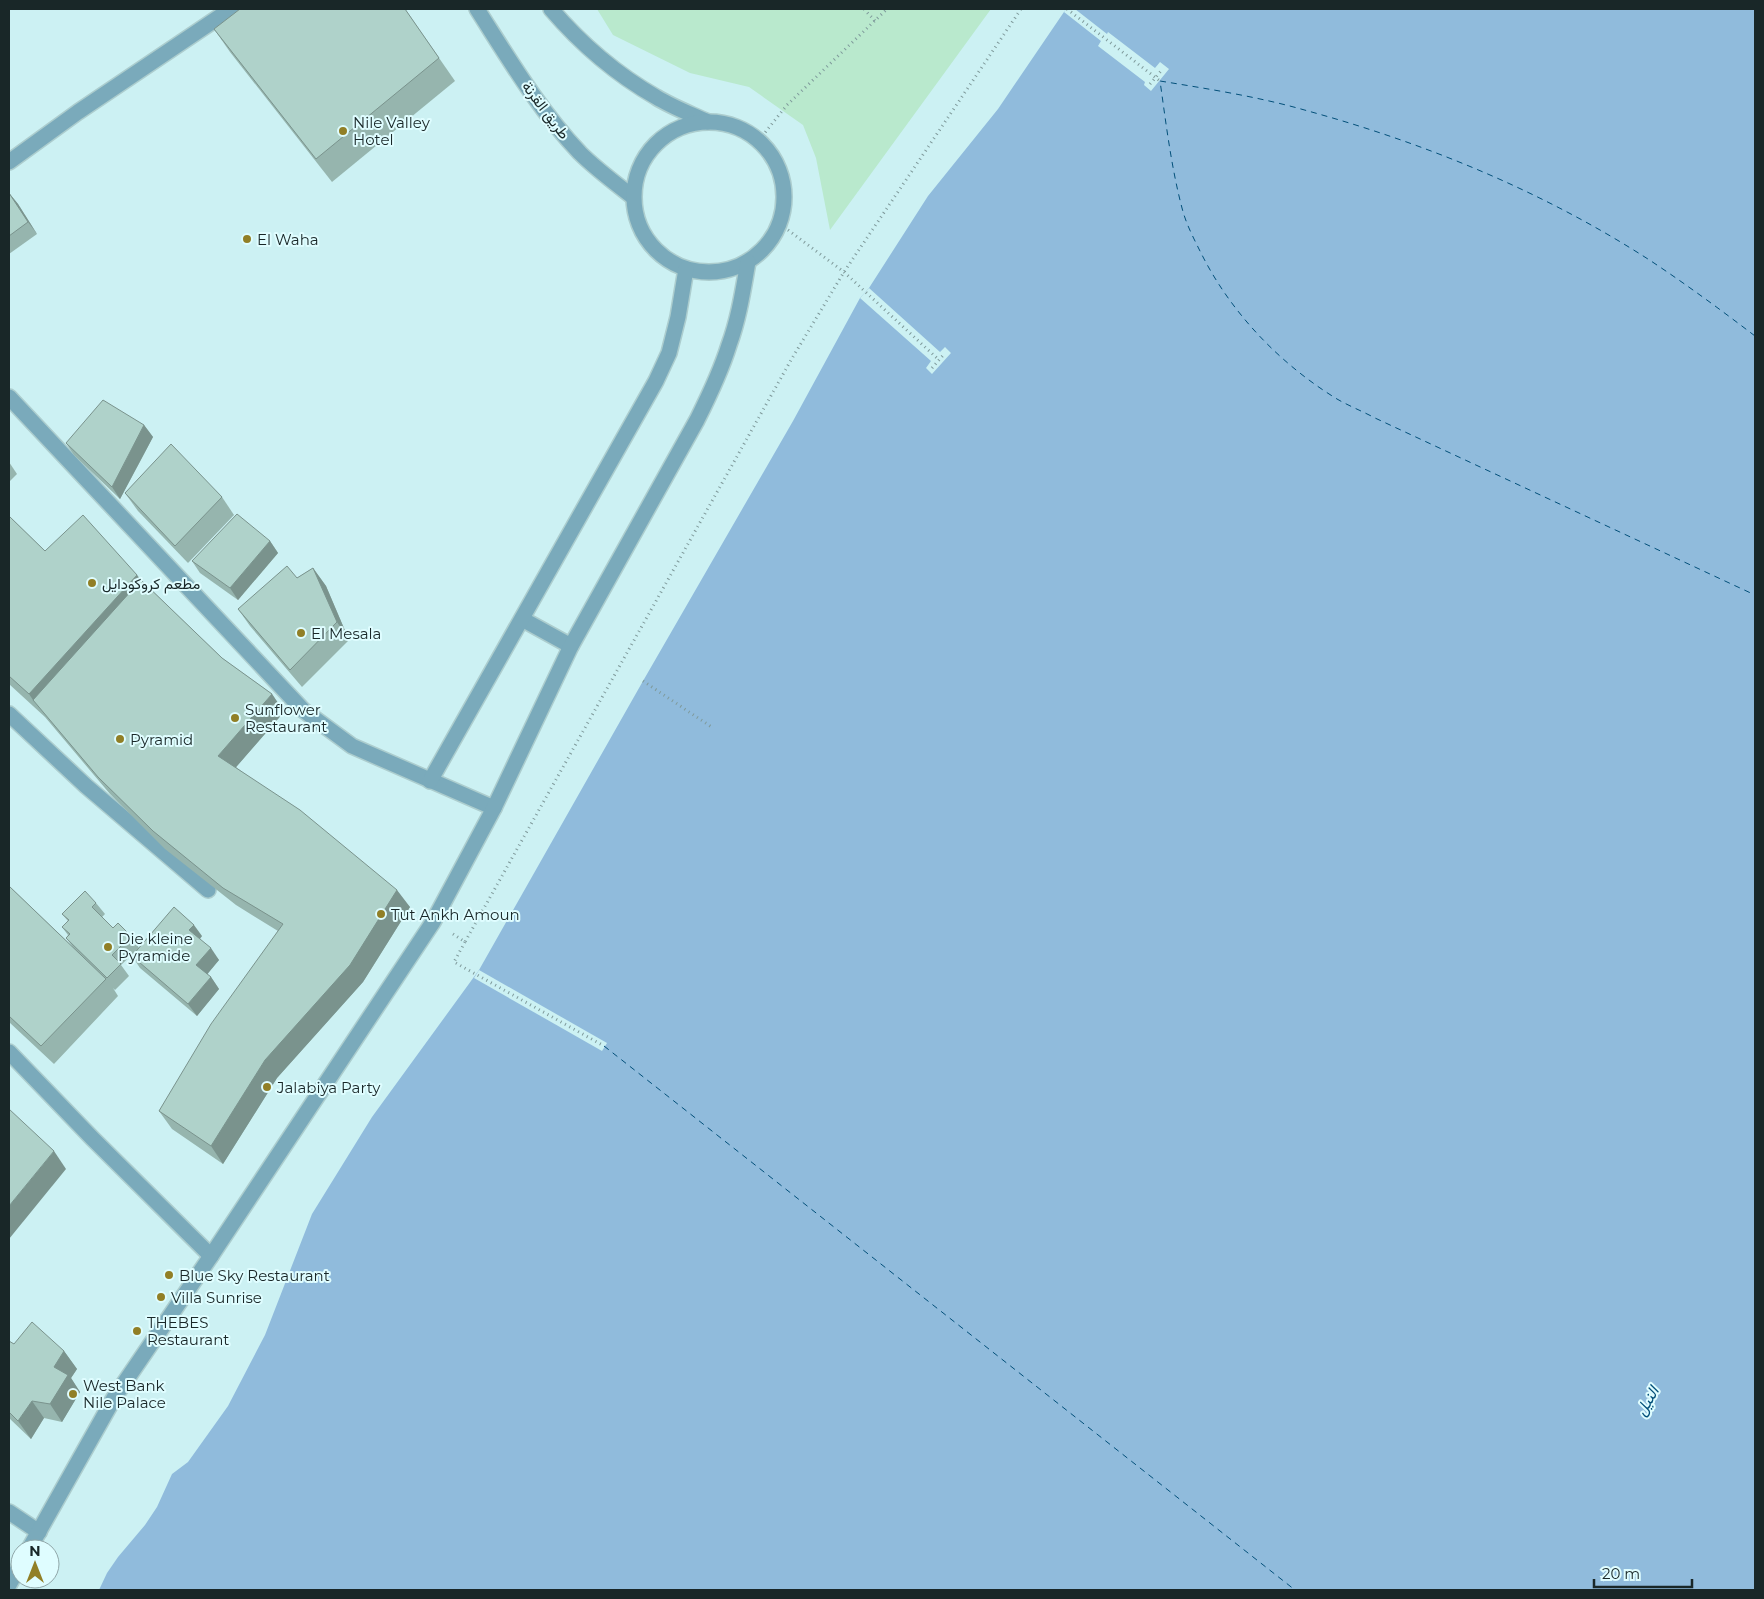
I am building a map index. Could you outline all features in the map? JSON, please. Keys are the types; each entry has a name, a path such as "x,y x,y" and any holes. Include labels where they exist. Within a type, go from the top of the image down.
{"street":[{"path":"9,162 93,101 230,9"},
{"name":"طريق القرنة","path":"477,9 534,96 559,130 581,154 633,197"},
{"path":"551,9 569,30 610,67 657,98 708,122"},
{"path":"708,122 726,124 744,130 759,140 771,154 780,170 785,206 780,224 772,239 761,252 748,262 728,270 707,273 686,269 665,258 648,242 637,221 633,197 636,178 643,160 655,144 670,132 688,125 708,122"},
{"path":"34,1539 114,1398 211,1256 433,922 494,808 570,646 697,420 715,383 741,304 748,262"},
{"path":"430,781 656,381 669,353 678,317 686,269"},
{"path":"9,397 303,710 352,746 494,808"},
{"path":"522,619 570,646"},
{"path":"9,714 86,786 208,890"},
{"path":"9,1052 92,1138 211,1256"},
{"path":"9,1512 38,1532"}],"path":[{"path":"864,9 875,21"},
{"path":"759,140 787,105 887,9"},
{"path":"604,1046 454,962 786,369 844,272 1021,9"},
{"path":"1067,9 1160,81"},
{"path":"1150,84 1161,71"},
{"path":"780,224 844,272 939,360"},
{"path":"932,368 945,353"},
{"path":"643,681 713,728"},
{"path":"433,922 465,942"}],"green space":[{"path":"597,9 991,9 830,230 816,158 803,125 749,87 690,73 613,35"}],"water":[{"name":"النيل","path":"1066,9 1755,9 1755,1590 99,1590 107,1573 118,1557 145,1525 157,1507 172,1474 188,1462 228,1406 265,1335 312,1214 372,1117 479,970 793,421 860,298 869,288 928,196 998,109"}],"pier":[{"path":"1066,9 1075,9 1155,68 1160,62 1169,69 1151,91 1144,85 1145,82 1098,46 1101,41 1064,12"},
{"path":"869,288 940,352 945,347 951,353 932,374 926,368 931,361 860,298"},
{"path":"479,970 607,1043 602,1051 474,978"}],"building":[{"name":"Nile Valley Hotel","path":"240,9 405,9 439,58 316,159 214,29"},
{"path":"9,193 28,222 9,236"},
{"path":"103,400 144,425 112,487 66,443"},
{"path":"171,444 222,497 175,546 125,493"},
{"path":"237,514 270,541 230,588 192,561"},
{"path":"83,515 137,575 29,694 9,676 9,516 45,551"},
{"name":"El Mesala","path":"287,566 297,578 313,568 337,622 290,670 238,609"},
{"path":"141,580 222,658 272,694 218,756 300,810 397,890 350,965 265,1060 211,1146 159,1111 211,1024 283,924 223,888 153,831 98,777 33,700"},
{"path":"9,886 106,979 41,1046 9,1016"},
{"name":"Die kleine Pyramide","path":"85,891 96,903 92,907 113,928 118,923 131,936 112,955 121,964 107,978 66,938 70,934 62,927 69,920 62,914"},
{"path":"174,907 194,925 189,930 211,948 196,965 211,977 188,1004 132,956"},
{"path":"9,1109 54,1151 9,1206"},
{"path":"32,1322 64,1351 54,1367 68,1375 50,1404 32,1401 18,1421 9,1412 9,1341 14,1344"}],"ferry route":[{"path":"1755,336 1678,279 1611,236 1528,192 1485,173 1397,139 1308,111 1253,97 1160,81 1175,176 1184,214 1193,237 1213,275 1242,316 1296,370 1337,399 1375,418 1755,595"},
{"path":"604,1046 1295,1590"}],"place":[{"name":"Nile Valley Hotel","path":"343,131"},
{"name":"El Waha","path":"247,239"},
{"name":"مطعم كروكودايل","path":"92,583"},
{"name":"El Mesala","path":"301,633"},
{"name":"Sunflower Restaurant","path":"235,718"},
{"name":"Pyramid","path":"120,739"},
{"name":"Tut Ankh Amoun","path":"381,914"},
{"name":"Die kleine Pyramide","path":"108,947"},
{"name":"Jalabiya Party","path":"267,1087"},
{"name":"Blue Sky Restaurant","path":"169,1275"},
{"name":"Villa Sunrise","path":"161,1297"},
{"name":"THEBES Restaurant","path":"137,1331"},
{"name":"West Bank Nile Palace","path":"73,1394"}]}
